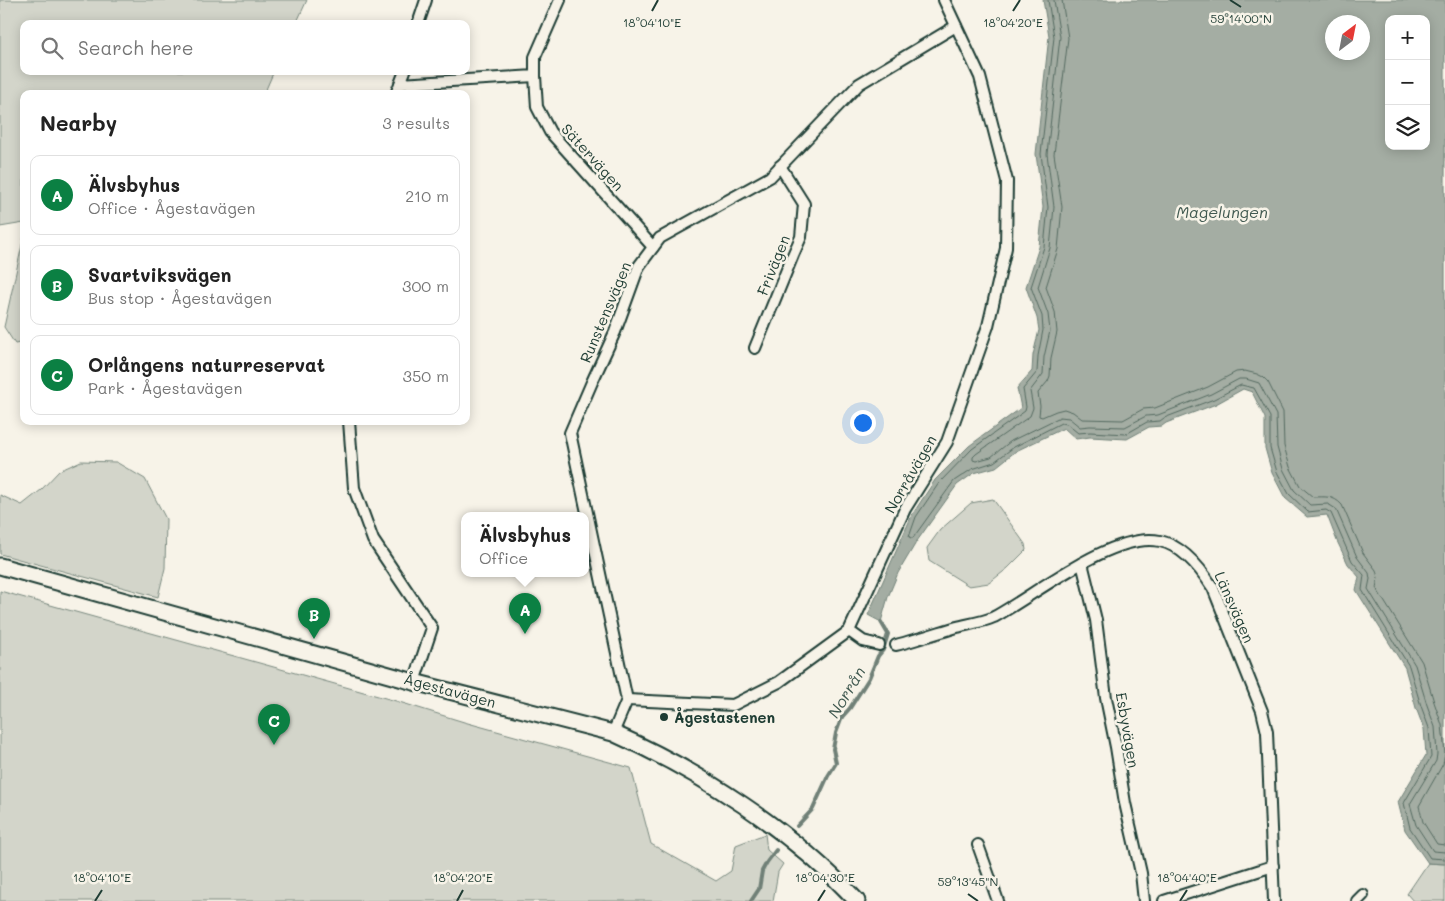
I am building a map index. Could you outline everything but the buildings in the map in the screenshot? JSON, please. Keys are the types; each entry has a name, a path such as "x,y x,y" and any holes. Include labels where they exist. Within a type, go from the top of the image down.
{"main road":[{"name":"Ågestavägen","path":"0,566 414,682 613,733 691,772 740,802 794,842 857,901"}],"street":[{"path":"419,20 426,0"},
{"name":"Sätervägen","path":"560,0 534,57 537,108 550,132 653,247"},
{"name":"Norråvägen","path":"627,700 733,705 779,682 849,631 905,509 947,442 988,326 1006,248 1007,182 980,77 944,0"},
{"name":"Runstensvägen","path":"587,512 570,433 615,332 639,266 653,247 660,238 770,177 859,84 956,26"},
{"path":"403,75 398,89 536,76"},
{"name":"Frivägen","path":"755,348 792,255 802,237 804,204 780,166"},
{"path":"349,425 354,488 373,540 432,628 414,682"},
{"name":"Runstensvägen","path":"589,522 627,700"},
{"name":"Länsvägen","path":"896,645 992,618 1053,579 1114,548 1136,541 1160,541 1177,548 1202,571 1213,588 1250,679 1264,720 1267,732 1274,901"},
{"name":"Esbyvägen","path":"1082,563 1096,620 1106,698 1125,803 1141,873 1144,901"},
{"path":"849,631 863,641 879,645"},
{"path":"613,733 627,700"},
{"path":"978,845 998,901"},
{"path":"1164,901 1273,866"}],"shaded area":[{"path":"0,0 307,0 298,20 20,20 20,75 272,75 266,90 20,90 20,224 0,227"},
{"path":"20,254 20,343 15,344 4,327"},
{"path":"81,461 116,462 145,479 166,519 165,568 158,597 0,554 0,495 22,505 41,490 59,471"},
{"path":"993,499 1025,544 1026,550 989,583 969,586 929,561 927,548 940,530 971,503"},
{"path":"0,591 631,768 651,844 716,881 731,871 736,845 765,834 767,850 783,864 778,872 773,901 0,901"},
{"path":"1428,863 1445,864 1445,901 1413,901 1407,894"}],"water":[{"name":"Magelungen","path":"1043,0 1445,0 1445,864 1428,863 1405,830 1398,802 1426,755 1424,729 1405,668 1356,590 1359,577 1348,564 1327,515 1307,517 1285,498 1272,473 1265,448 1265,418 1252,392 1243,389 1216,404 1162,426 1149,427 1127,439 1090,437 1076,439 1064,428 1016,451 996,467 974,473 957,485 917,541 898,573 888,597 881,622 868,615 912,515 935,480 969,446 1021,408 1017,388 1032,371 1033,355 1039,330 1037,318 1026,287 1039,247 1043,207 1036,154 1049,36"}],"waterway":[{"name":"Norrån","path":"797,826 813,809 836,763 833,749 842,717 869,678 878,656 883,650 888,634 881,622"},
{"name":"Norrån","path":"751,901 759,889 762,871 776,850"}],"place":[{"name":"Älvsbyhus","path":"525,634"},
{"name":"Svartviksvägen","path":"314,639"},
{"name":"Ågestastenen","path":"664,717"},
{"name":"Orlångens naturreservat","path":"274,745"}]}
